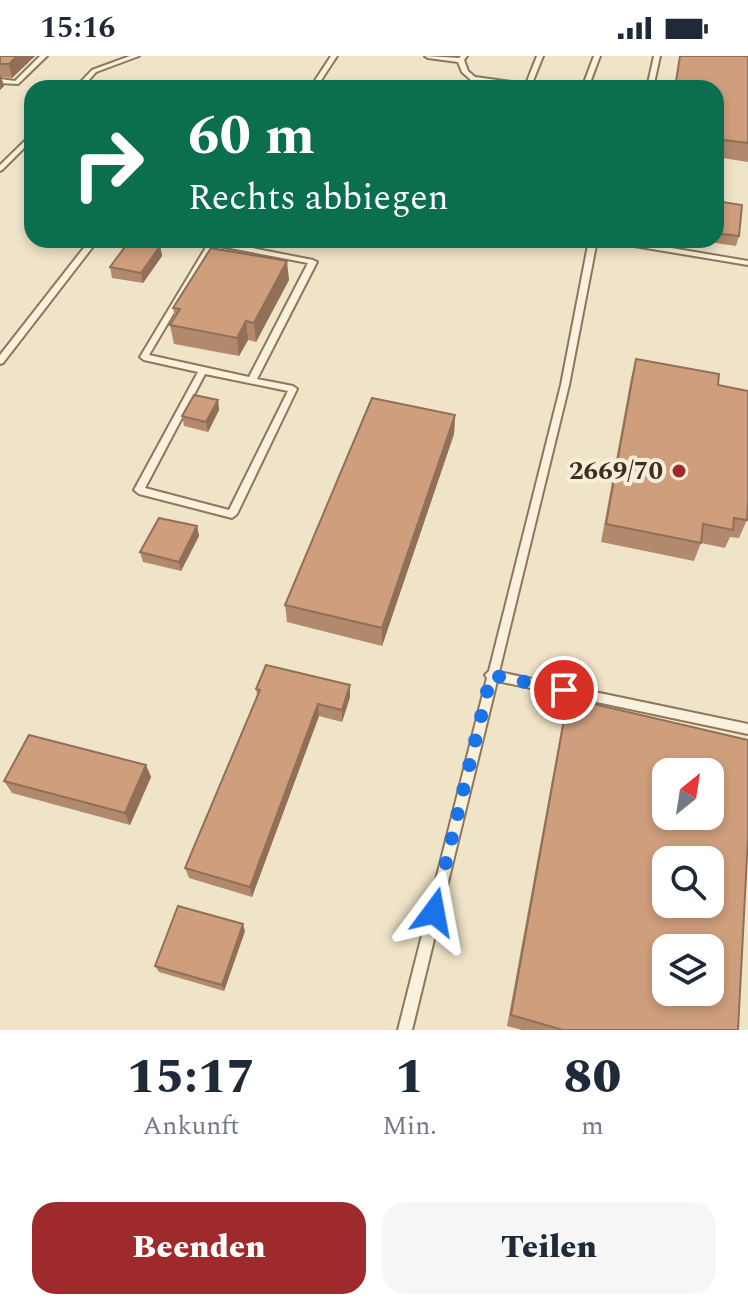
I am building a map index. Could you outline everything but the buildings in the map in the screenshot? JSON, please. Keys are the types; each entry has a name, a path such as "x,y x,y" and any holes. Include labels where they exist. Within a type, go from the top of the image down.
{"lane":[{"path":"0,81 16,83 44,56"},
{"path":"86,80 94,71 136,56"},
{"path":"318,80 334,56"},
{"path":"428,56 463,58 465,72 473,79 481,80"},
{"path":"530,80 540,56"},
{"path":"588,80 597,56"},
{"path":"652,80 657,56"},
{"path":"0,169 24,144"},
{"path":"0,361 88,248"},
{"path":"202,372 139,490 232,514 293,389 202,372 144,357 209,248"},
{"path":"239,248 313,262 252,381"},
{"path":"405,1030 565,385 591,248"},
{"path":"658,248 748,263"},
{"path":"491,675 748,729"}],"place":[{"name":"2669/70","path":"679,471"}],"route":[{"path":"434,912 491,675 564,690"}]}
